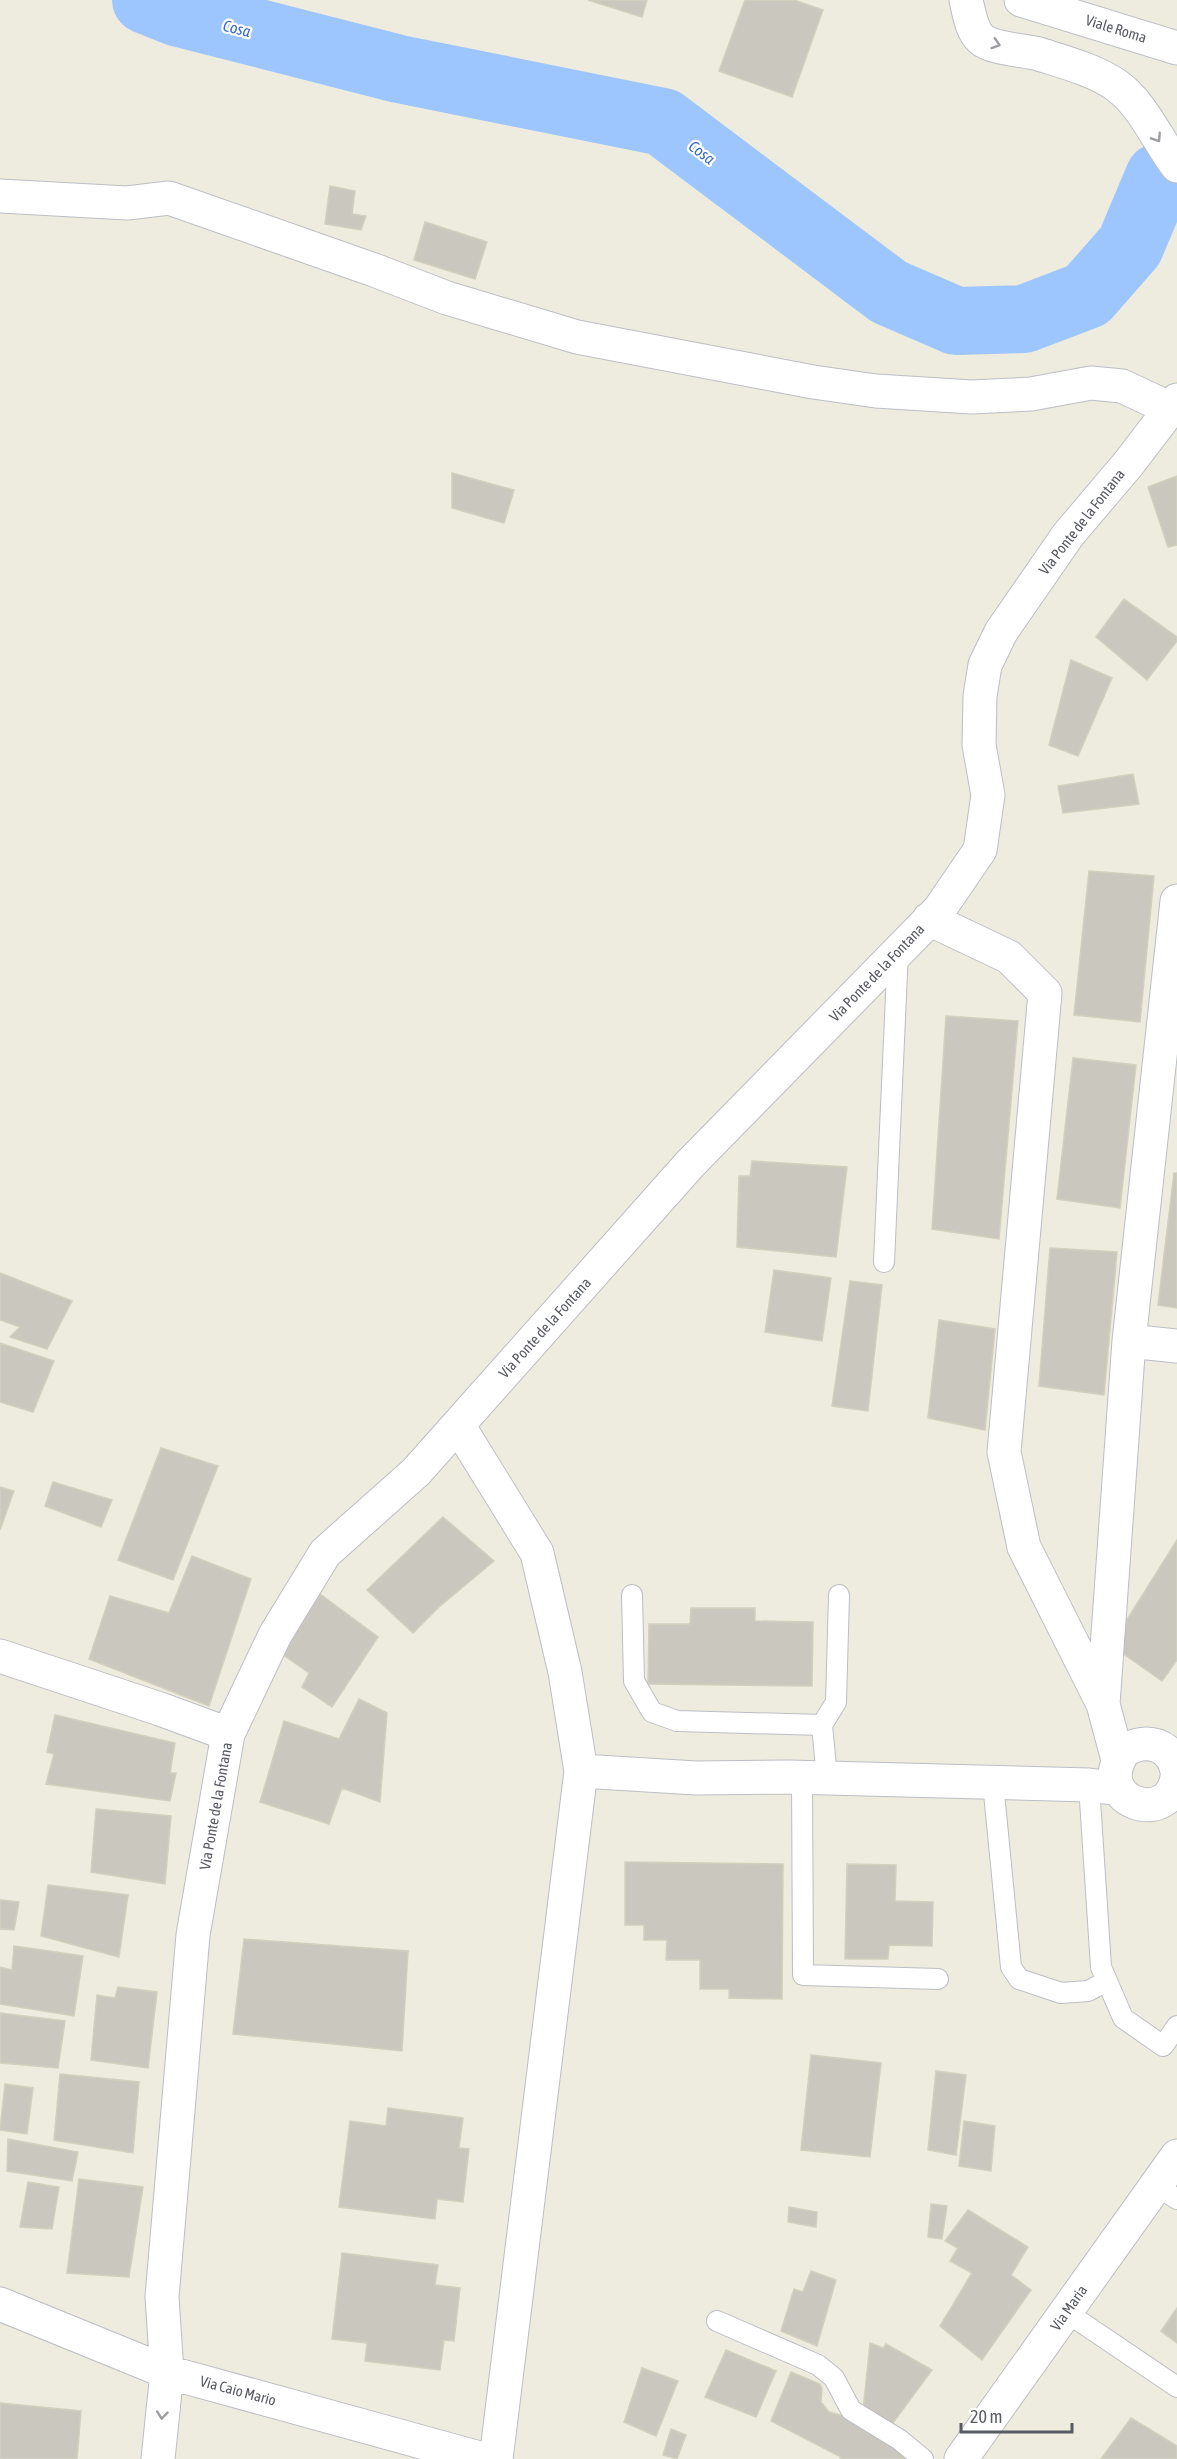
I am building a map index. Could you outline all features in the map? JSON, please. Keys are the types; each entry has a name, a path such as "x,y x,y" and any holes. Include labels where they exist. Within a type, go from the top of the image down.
{"street":[{"path":"966,0 972,24 981,39 1076,67 1115,85 1138,107 1177,166"},
{"name":"Viale Roma","path":"1021,0 1177,48"},
{"path":"0,196 127,203 169,198 447,298 577,337 813,382 876,391 972,397 1031,394 1091,383 1122,386 1174,404"},
{"name":"Via Ponte de la Fontana","path":"158,2459 167,2372 162,2297 194,1935 228,1734 275,1635 325,1553 416,1472 690,1164 939,909 980,850 988,795 979,744 980,696 985,665 1001,632 1068,535 1174,404"},
{"path":"1109,1778 1124,1751 1143,1743 1153,1744 1173,1774 1144,1806 1125,1797 1109,1778 1103,1704 1129,1341 1177,901"},
{"path":"929,919 1009,957 1045,993 1004,1452 1024,1547 1103,1704"},
{"path":"1129,1341 1177,1346"},
{"path":"458,1425 537,1553 565,1672 581,1771 496,2459"},
{"path":"0,1656 228,1734"},
{"path":"581,1771 696,1778 814,1778 993,1783 1109,1778"},
{"name":"Via Maria","path":"961,2459 1066,2312 1167,2192 1177,2156"},
{"name":"Via Caio Mario","path":"0,2304 167,2372 483,2459"}],"lane":[{"path":"884,1262 898,951"},
{"path":"632,1595 634,1681 652,1712 677,1721 822,1725"},
{"path":"839,1595 836,1702 822,1725 814,1778 803,1976 938,1979"},
{"path":"1109,1778 1101,1967 1123,2018 1163,2046 1177,2026"},
{"path":"993,1783 1011,1967 1019,1979 1061,1993 1088,1991 1107,1981"},
{"path":"1066,2312 1177,2386"},
{"path":"717,2322 818,2365 834,2378 851,2410 900,2439 923,2459"}],"building":[{"path":"588,0 647,0 642,17"},
{"path":"745,0 794,0 823,10 792,97 719,71"},
{"path":"330,186 355,191 352,214 366,216 361,230 325,224"},
{"path":"425,222 487,242 475,279 414,260"},
{"path":"452,473 514,490 504,523 452,508"},
{"path":"1177,476 1177,545 1168,547 1148,487"},
{"path":"1124,599 1177,637 1177,641 1147,680 1096,637"},
{"path":"1071,660 1112,678 1078,756 1049,745"},
{"path":"1133,774 1139,804 1063,813 1058,786"},
{"path":"1089,871 1154,876 1140,1022 1074,1015"},
{"path":"946,1016 1018,1021 999,1239 932,1229"},
{"path":"1073,1058 1136,1065 1120,1208 1057,1199"},
{"path":"752,1161 847,1167 836,1257 737,1247 739,1176 750,1176"},
{"path":"1174,1173 1177,1173 1177,1308 1158,1305"},
{"path":"1050,1248 1117,1252 1104,1395 1039,1386"},
{"path":"774,1270 831,1278 822,1341 765,1332"},
{"path":"0,1273 72,1301 47,1349 10,1337 20,1327 0,1320"},
{"path":"850,1281 882,1285 868,1411 832,1406"},
{"path":"939,1320 995,1329 985,1430 928,1418"},
{"path":"0,1343 54,1361 33,1412 0,1402"},
{"path":"161,1448 218,1466 173,1580 118,1560"},
{"path":"53,1482 112,1500 101,1527 45,1506"},
{"path":"0,1487 14,1491 0,1530"},
{"path":"443,1517 494,1561 439,1607 413,1633 367,1590"},
{"path":"1177,1540 1177,1660 1162,1681 1111,1645"},
{"path":"192,1556 251,1579 209,1706 89,1659 110,1596 169,1613"},
{"path":"320,1594 378,1637 332,1707 302,1687 309,1673 282,1654"},
{"path":"691,1608 755,1608 755,1621 813,1622 812,1686 648,1684 649,1624 690,1624"},
{"path":"359,1699 387,1713 380,1802 342,1788 329,1824 260,1802 284,1721 339,1739"},
{"path":"55,1715 175,1743 170,1773 176,1773 170,1801 46,1784 54,1754 47,1752"},
{"path":"96,1809 171,1816 165,1884 91,1872"},
{"path":"625,1862 783,1864 782,1999 729,1998 729,1989 700,1989 700,1960 666,1960 667,1940 644,1940 644,1925 625,1925"},
{"path":"847,1864 896,1865 895,1901 933,1902 932,1946 889,1945 888,1959 845,1959"},
{"path":"48,1885 128,1895 119,1957 41,1936"},
{"path":"0,1900 19,1902 14,1930 0,1929"},
{"path":"244,1939 408,1951 402,2051 233,2034"},
{"path":"14,1946 83,1956 74,2016 0,2004 0,1967 12,1970"},
{"path":"118,1987 157,1992 148,2068 91,2060 97,1995 115,1998"},
{"path":"0,2013 65,2021 58,2068 0,2063"},
{"path":"811,2055 881,2063 870,2157 801,2150"},
{"path":"936,2071 966,2075 956,2155 928,2150"},
{"path":"60,2074 139,2082 133,2153 54,2140"},
{"path":"5,2084 33,2088 27,2134 0,2130"},
{"path":"388,2108 463,2118 459,2148 469,2149 463,2202 437,2199 435,2219 339,2207 350,2121 386,2126"},
{"path":"964,2121 995,2126 991,2171 959,2166"},
{"path":"8,2139 78,2152 72,2181 7,2171"},
{"path":"79,2179 143,2187 129,2277 67,2273"},
{"path":"28,2182 59,2187 52,2229 20,2227"},
{"path":"931,2204 947,2206 942,2239 928,2237"},
{"path":"789,2207 817,2212 816,2227 788,2222"},
{"path":"968,2210 1028,2247 1011,2275 1031,2290 982,2360 940,2326 972,2273 950,2261 958,2248 945,2241"},
{"path":"342,2253 438,2265 435,2285 460,2288 454,2341 444,2340 440,2370 365,2361 367,2343 332,2339"},
{"path":"811,2271 836,2280 817,2346 781,2331 794,2289 803,2292"},
{"path":"1177,2308 1177,2343 1161,2331"},
{"path":"870,2343 883,2348 886,2344 932,2370 890,2427 863,2411"},
{"path":"726,2350 776,2371 756,2417 705,2397"},
{"path":"642,2368 678,2381 656,2436 624,2422"},
{"path":"791,2372 820,2384 821,2402 829,2412 851,2418 881,2435 908,2459 840,2459 841,2457 771,2421"},
{"path":"0,2403 81,2411 77,2459 0,2459"},
{"path":"1131,2418 1177,2446 1177,2459 1101,2459"},
{"path":"671,2429 686,2435 677,2459 663,2455"}],"waterway":[{"name":"Cosa","path":"146,0 176,12 399,69 663,122 889,292 956,321 1024,319 1087,295 1130,246 1159,177"}]}
